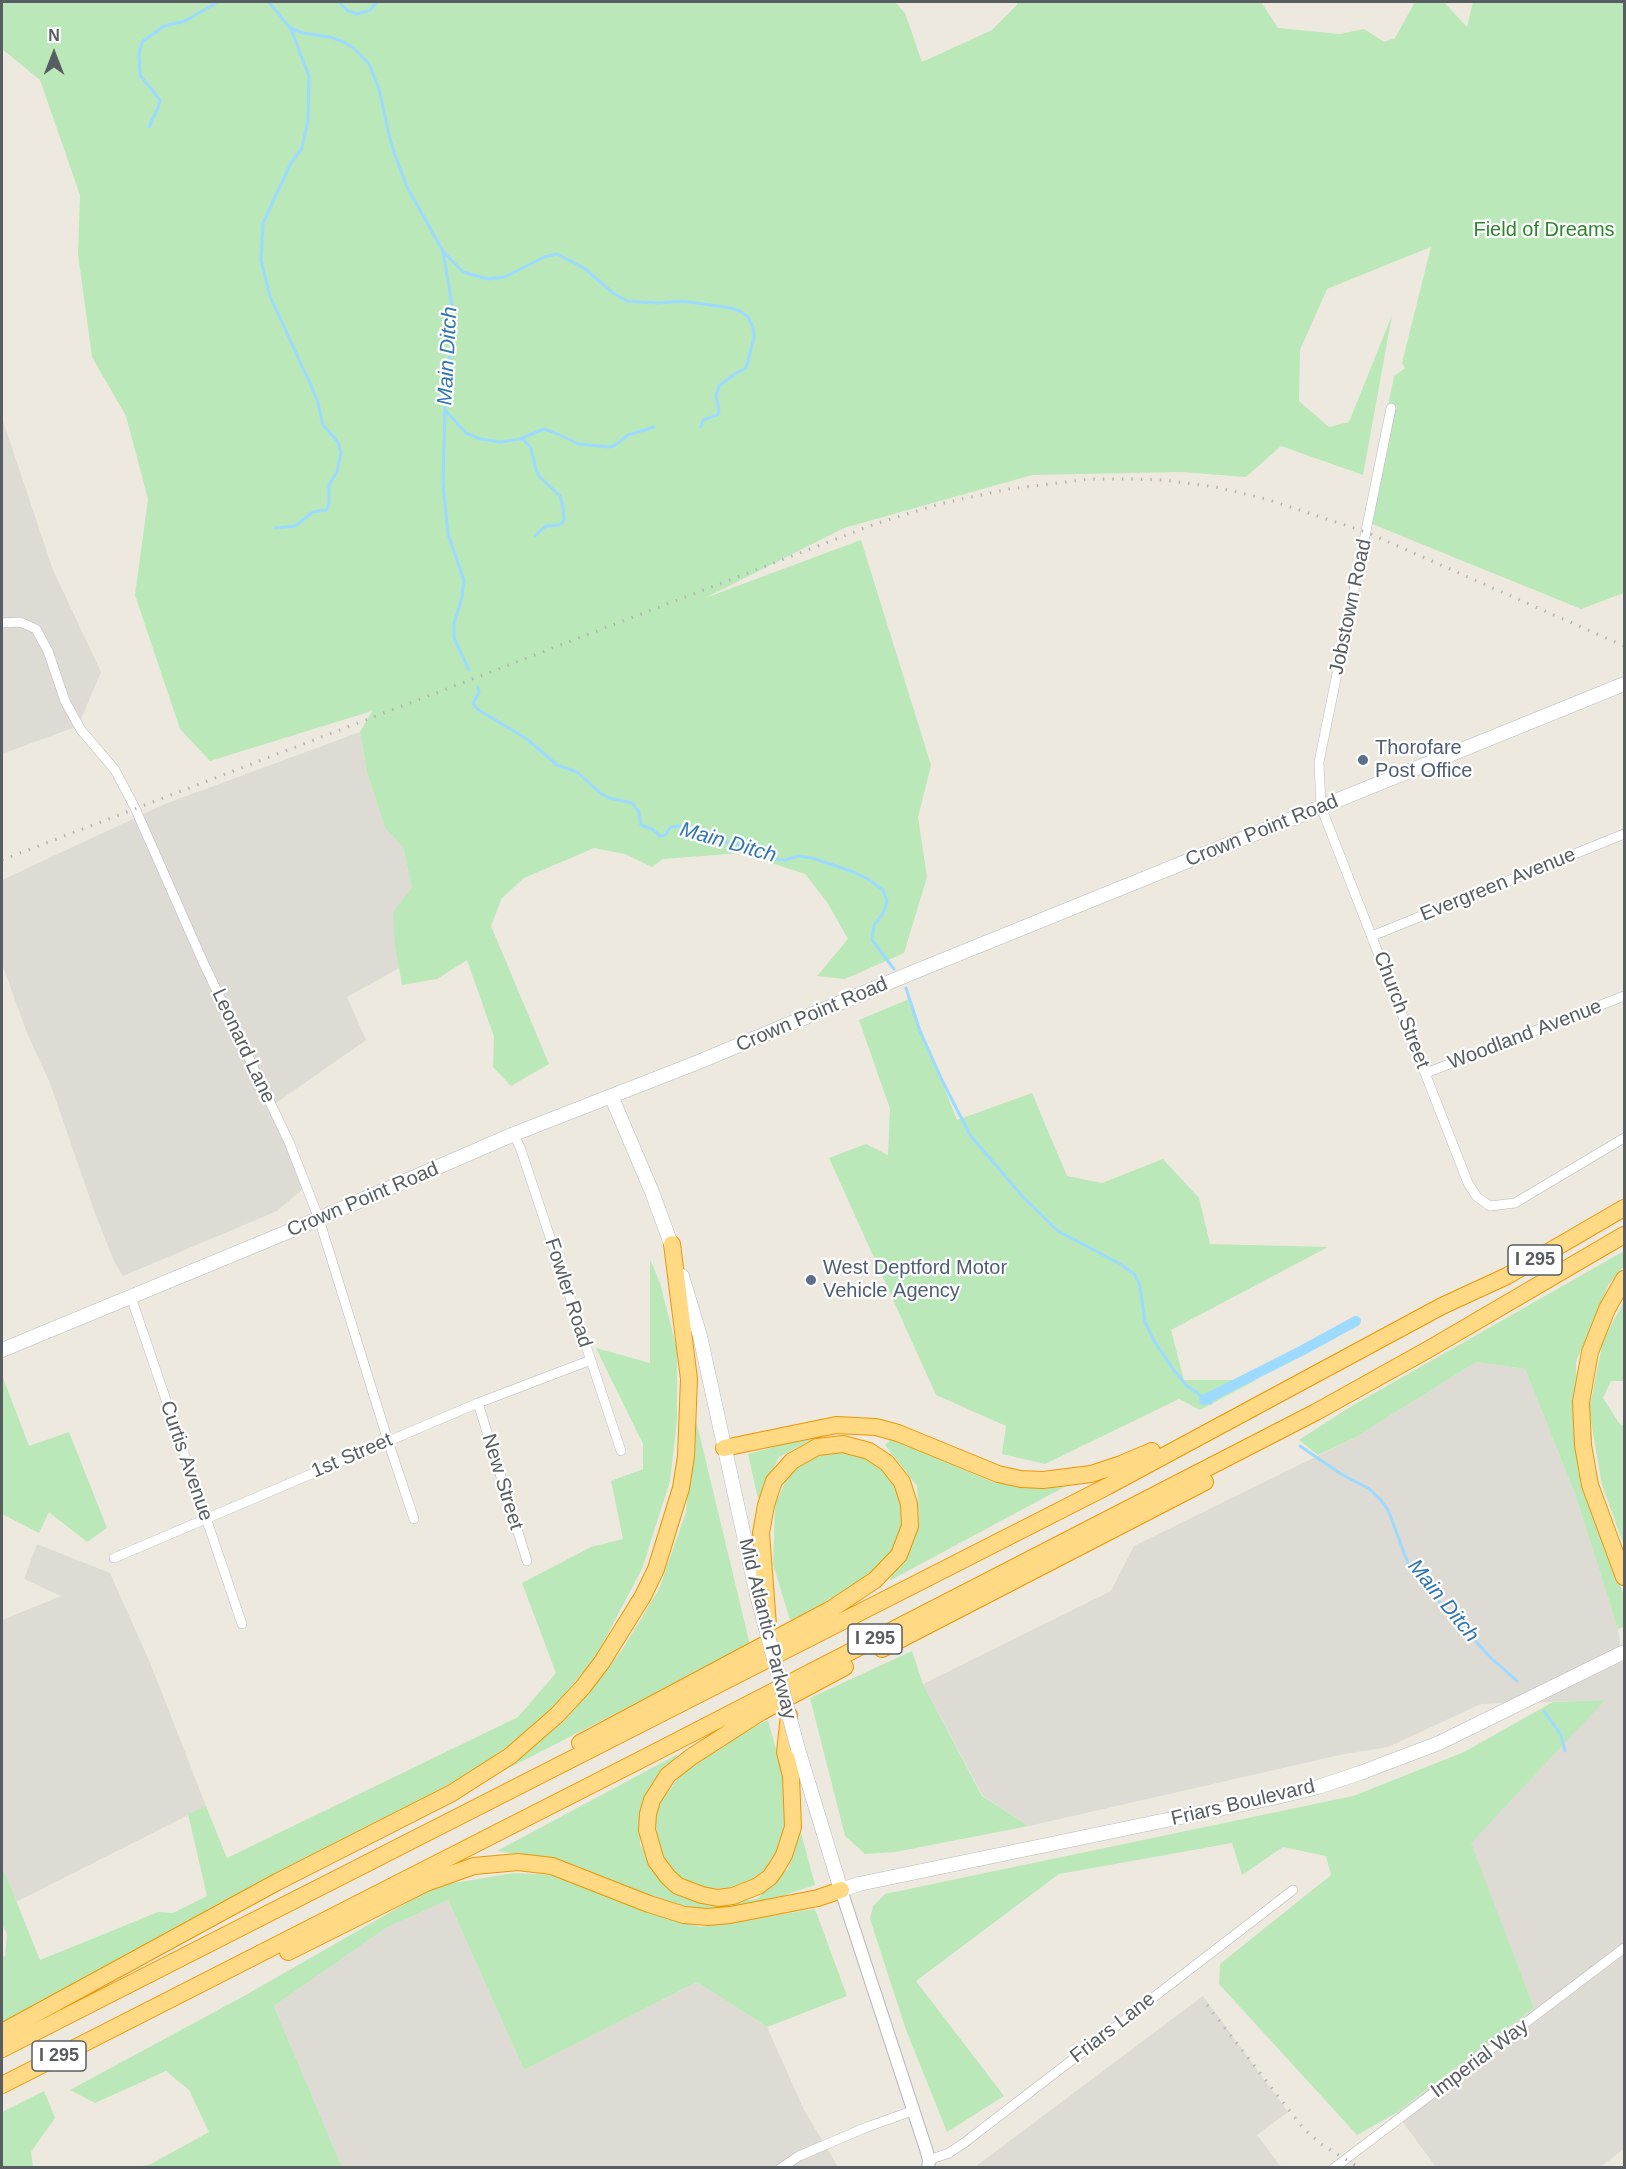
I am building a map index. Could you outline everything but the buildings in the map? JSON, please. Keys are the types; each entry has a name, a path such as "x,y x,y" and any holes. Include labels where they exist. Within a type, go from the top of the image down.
{"highway":[{"name":"I 295","path":"2,2049 1097,1491 1442,1306 1507,1276 1624,1208"},
{"name":"I 295","path":"2,2085 1259,1442 1419,1355 1624,1235"},
{"path":"2,2032 277,1882 452,1793 510,1756 557,1715 583,1687 632,1617 647,1587 665,1543 681,1488 686,1456 689,1379 672,1244"},
{"path":"1624,1279 1607,1309 1590,1352 1581,1401 1583,1445 1590,1485 1624,1577"},
{"path":"724,1448 836,1425 876,1427 898,1433 998,1474 1021,1479 1043,1480 1091,1474 1156,1449 1379,1329 1442,1306"},
{"path":"789,1715 793,1827 784,1855 770,1877 746,1892 718,1898 691,1892 668,1877 656,1861 647,1830 652,1800 668,1775 691,1757 761,1712 1231,1468 1259,1442"},
{"path":"286,1905 306,1883 823,1614 875,1580 899,1555 910,1526 909,1504 902,1482 887,1463 869,1451 843,1444 817,1447 792,1461 774,1481 766,1505 761,1533 761,1594 768,1638"},
{"path":"117,2026 172,2010 426,1883 474,1866 518,1862 552,1866 649,1905 684,1915 708,1917 818,1898 841,1890"}],"main road":[{"name":"Crown Point Road","path":"2,1350 319,1219 514,1134 612,1098 909,974 1624,684"},
{"name":"Mid Atlantic Parkway","path":"612,1098 672,1244 700,1336 724,1448 761,1594"},
{"name":"Mid Atlantic Parkway","path":"768,1638 789,1715"},
{"name":"Friars Boulevard","path":"841,1890 859,1884 1317,1787 1439,1743 1624,1652"},
{"path":"791,1751 841,1890"}],"street":[{"name":"Jobstown Road","path":"1321,807 1319,762 1391,408"},
{"name":"Leonard Lane","path":"2,623 20,622 36,629 48,651 65,701 77,723 115,770 289,1142 319,1219 414,1519"},
{"name":"Church Street","path":"1321,807 1468,1183 1477,1197 1491,1206 1515,1203 1624,1138"},
{"name":"Evergreen Avenue","path":"1372,936 1624,834"},
{"name":"Woodland Avenue","path":"1426,1073 1624,996"},
{"name":"Fowler Road","path":"514,1134 621,1451"},
{"name":"Curtis Avenue","path":"131,1297 242,1624"},
{"name":"1st Street","path":"114,1558 478,1403 591,1360"},
{"name":"New Street","path":"478,1403 527,1561"},
{"path":"841,1890 912,2111 932,2165"},
{"name":"Friars Lane","path":"932,2165 964,2143 1293,1890"},
{"name":"Imperial Way","path":"1334,2168 1624,1948"},
{"path":"781,2168 799,2156 912,2111"}],"shaded area":[{"path":"2,418 53,570 101,672 78,726 2,754"},
{"path":"360,732 367,772 385,828 403,847 412,888 403,966 347,997 366,1040 269,1108 306,1186 277,1211 123,1276 114,1261 95,1213 50,1083 27,1033 2,964 2,880 165,804"},
{"path":"1476,1362 1525,1369 1575,1494 1618,1629 1624,1672 1624,2149 1600,2167 1436,2167 1396,2113 1534,2008 1470,1843 1604,1700 1481,1704 1388,1747 1344,1754 1029,1826 983,1796 923,1684 1111,1591 1134,1546 1356,1437"},
{"path":"37,1544 110,1573 151,1665 206,1806 16,1902 2,1866 2,1620 61,1596 24,1579"},
{"path":"448,1900 524,2070 697,1982 767,2027 804,2110 838,2167 342,2167 274,2006 386,1928"},
{"path":"1203,1996 1288,2112 1257,2135 1281,2167 975,2167"}],"green space":[{"name":"Field of Dreams","path":"2,2 895,2 905,13 922,62 992,30 1018,2 1261,2 1278,28 1340,34 1364,29 1384,42 1395,38 1415,2 1444,2 1467,27 1473,2 1624,2 1624,593 1581,609 1365,521 1394,376 1405,368 1402,363 1431,247 1327,289 1300,350 1299,401 1329,427 1349,422 1392,315 1363,475 1281,446 1246,477 1181,472 1032,475 844,528 705,598 861,540 931,765 918,817 927,877 904,953 845,979 817,976 848,939 827,902 805,874 741,853 663,859 652,867 625,854 594,848 524,878 502,898 491,926 549,1064 511,1086 493,1067 494,1037 467,960 437,979 402,985 395,945 393,912 412,888 403,847 385,828 367,772 360,732 372,711 210,761 180,729 135,595 148,499 126,416 92,357 78,254 80,195 40,80 2,49"},
{"path":"909,999 957,1120 1032,1093 1067,1176 1102,1183 1163,1159 1199,1198 1210,1244 1328,1247 1171,1330 1184,1380 1256,1380 1200,1410 1179,1399 1045,1464 1002,1454 1006,1426 936,1395 829,1158 866,1144 888,1155 890,1109 859,1020"},
{"path":"1624,1251 1624,1266 1609,1284 1576,1362 1578,1471 1624,1596 1624,1627 1618,1629 1575,1494 1525,1369 1476,1362 1356,1437 1318,1455 1299,1440 1350,1407"},
{"path":"650,1259 660,1283 677,1349 677,1420 670,1481 642,1569 596,1656 549,1713 483,1766 2,2023 2,1957 5,1956 7,1934 2,1924 2,1866 40,1960 158,1912 173,1913 207,1896 188,1814 206,1806 227,1858 518,1717 556,1673 522,1583 591,1547 623,1539 611,1481 643,1469 643,1444 596,1348 650,1363"},
{"path":"1624,1302 1624,1381 1611,1381 1603,1398 1619,1423 1624,1426 1624,1546 1602,1485 1589,1410 1603,1340"},
{"path":"2,1375 29,1446 69,1432 107,1528 87,1542 49,1512 39,1533 2,1514"},
{"path":"695,1416 750,1645 499,1773 563,1722 622,1650 659,1589 686,1512"},
{"path":"822,1434 779,1457 758,1499 748,1454"},
{"path":"891,1439 995,1483 1068,1485 889,1581 919,1523 917,1486 885,1445"},
{"path":"828,1450 856,1454 883,1467 901,1489 902,1524 893,1550 873,1573 810,1611 790,1620 773,1564 775,1505 790,1471"},
{"path":"912,1651 923,1684 982,1796 1029,1826 895,1852 865,1854 845,1836 810,1698"},
{"path":"1605,1700 1471,1843 1534,2008 1396,2113 1357,2135 1219,1984 1220,1964 1331,1875 1326,1856 1283,1847 1242,1875 1232,1843 1059,1874 916,1981 1004,2096 947,2132 906,2030 870,1919 873,1906 885,1894 1353,1796 1464,1752 1553,1702"},
{"path":"768,1720 785,1782 788,1826 771,1863 749,1884 710,1890 675,1878 658,1845 655,1809 683,1772 702,1754"},
{"path":"678,1754 652,1787 640,1817 640,1844 655,1871 680,1896 712,1904 757,1899 788,1869 800,1829 815,1885 766,1901 715,1911 658,1901 526,1855 497,1851"},
{"path":"514,1873 552,1875 700,1927 815,1909 847,1996 767,2027 697,1982 524,2070 448,1900 386,1928 274,2006 342,2167 138,2167 151,2164 209,2132 189,2090 166,2071 95,2103 70,2090 244,1996 436,1886"},
{"path":"44,2091 55,2118 31,2152 33,2167 2,2167 2,2112"}],"waterway":[{"path":"149,127 160,100 140,75 139,55 142,42 164,26 185,21 218,2"},
{"name":"Main Ditch","path":"269,2 290,28 344,42 355,49 369,64 379,89 390,139 407,187 443,251 451,299 452,341 445,409 443,483 448,534 464,580 462,597 454,624 454,638 469,670"},
{"path":"339,2 348,11 358,14 370,10 377,2"},
{"path":"275,528 295,526 313,512 326,510 329,505 329,485 337,472 341,452 338,442 323,425 317,399 270,296 261,261 263,223 291,163 302,148 308,120 309,76 291,29"},
{"path":"444,252 463,272 488,279 505,277 544,257 557,254 584,268 613,293 627,301 658,303 682,301 740,311 748,317 753,327 754,338 746,368 719,386 716,395 719,411 717,415 703,420 701,427"},
{"path":"446,411 466,433 480,439 501,442 520,439 544,429 579,444 608,447 614,446 628,435 654,427"},
{"path":"522,438 531,448 540,477 560,496 563,507 562,523 546,526 535,536"},
{"name":"Main Ditch","path":"478,687 479,693 473,703 477,709 527,739 557,765 577,772 600,793 609,798 632,803 639,812 641,825 652,829 660,836 665,835 671,827 681,826 701,837 749,847 773,859 785,860 798,856 812,858 868,879 883,890 887,901 884,912 874,925 872,940 894,969"},
{"name":"Main Ditch","path":"906,988 920,1031 970,1135 1023,1197 1058,1231 1122,1265 1135,1275 1140,1286 1145,1322 1154,1341 1186,1385 1211,1403"},
{"path":"1204,1400 1356,1321"},
{"name":"Main Ditch","path":"1300,1446 1341,1474 1368,1488 1379,1498 1388,1510 1409,1566 1431,1587 1441,1604 1491,1658 1517,1681"},
{"name":"Main Ditch","path":"1544,1711 1561,1735 1565,1751"}],"railway":[{"path":"2,860 875,524 939,504 1009,489 1090,479 1164,480 1215,487 1266,499 1366,532 1624,646"},
{"path":"1207,2005 1303,2128 1321,2144 1360,2168"}],"place":[{"name":"Thorofare Post Office","path":"1363,760"},
{"name":"West Deptford Motor Vehicle Agency","path":"811,1280"}]}
